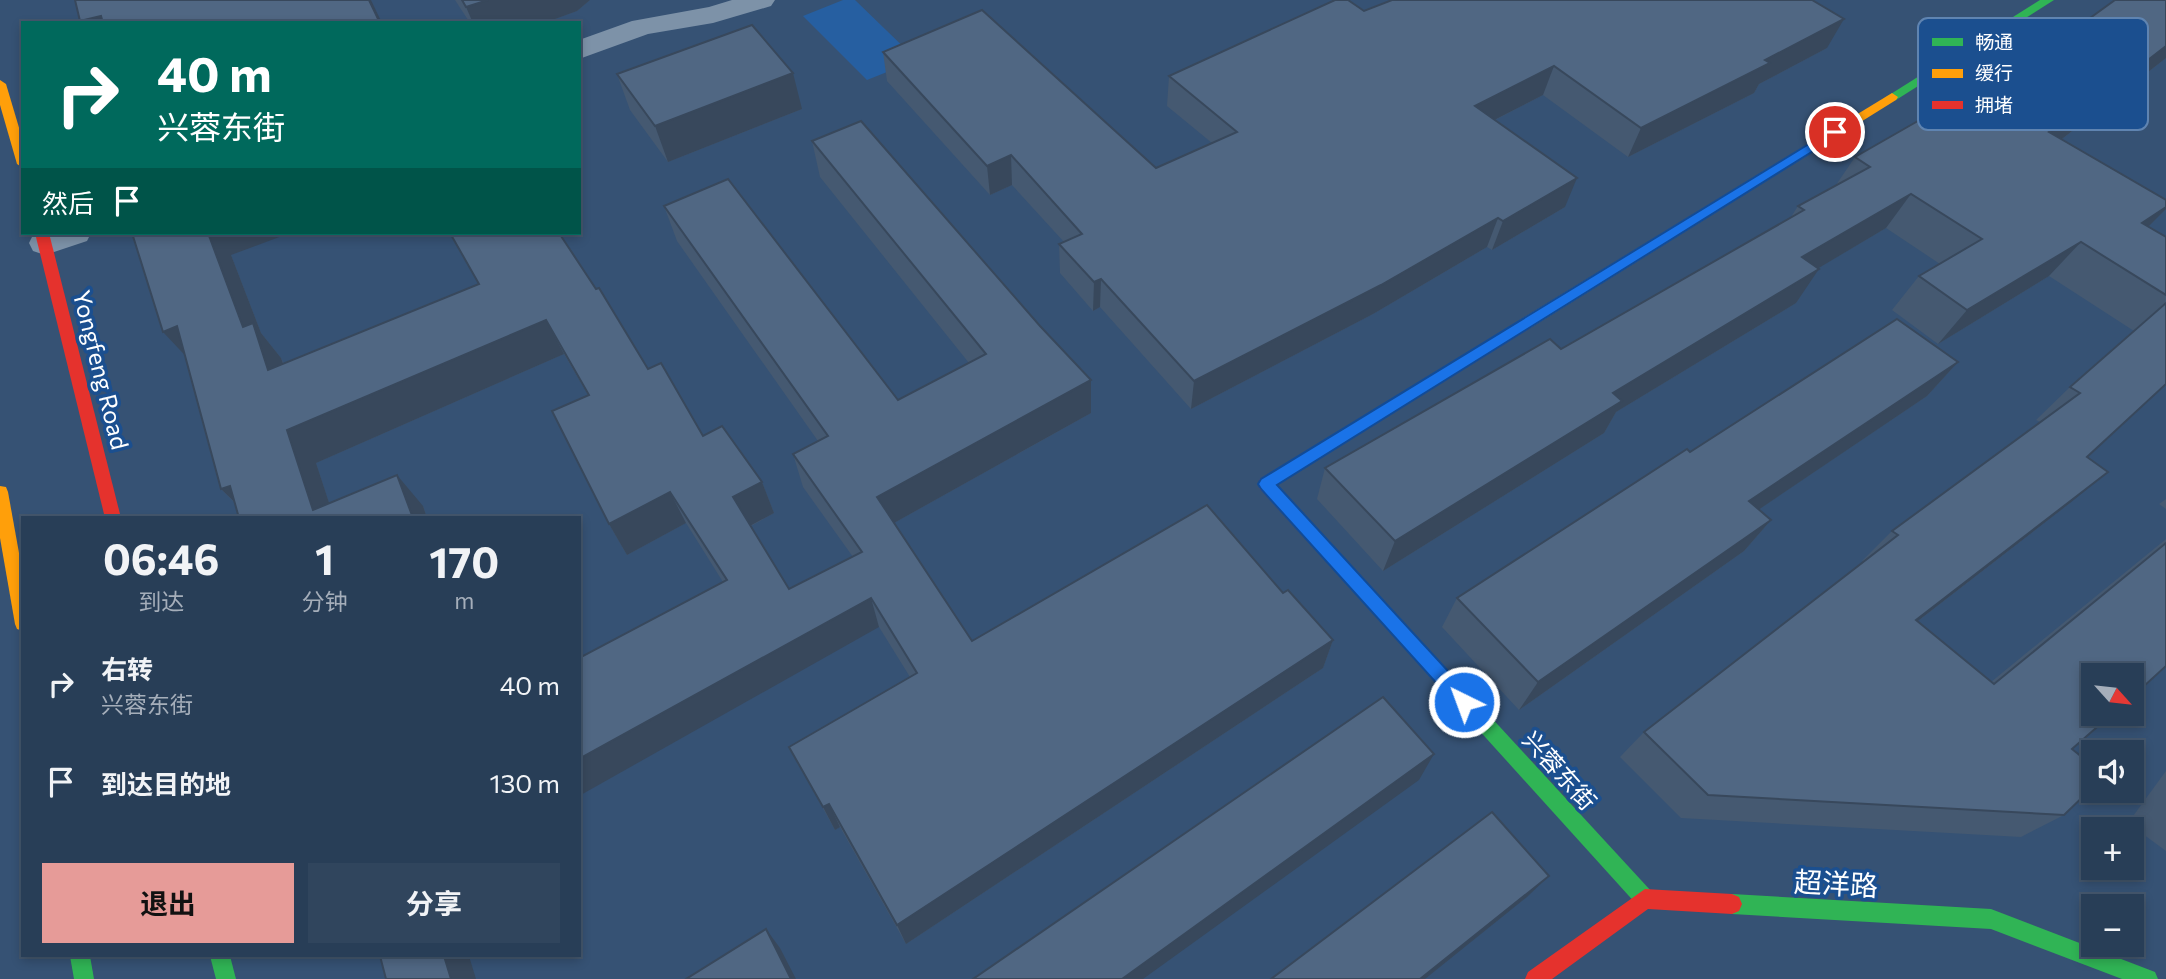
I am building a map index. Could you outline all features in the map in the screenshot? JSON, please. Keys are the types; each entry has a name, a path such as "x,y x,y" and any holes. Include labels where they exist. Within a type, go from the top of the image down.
{"street":[{"path":"581,49 642,27 713,15 761,0"},
{"name":"兴蓉东街","path":"2019,18 2048,0"},
{"name":"兴蓉东街","path":"1645,899 1266,484 1918,80"},
{"path":"0,84 21,157"},
{"name":"Yongfeng Road","path":"54,236 113,516"},
{"path":"0,492 21,613"},
{"path":"1535,979 1645,899"},
{"name":"超洋路","path":"1645,899 1991,919 2148,979"},
{"path":"80,957 84,979"},
{"path":"220,957 226,979"}],"shaded area":[{"path":"843,0 855,0 917,60 867,80 803,16"}],"building":[{"path":"75,0 369,0 379,21 102,21 101,16 80,21"},
{"path":"462,0 488,0 466,7"},
{"path":"1335,0 1348,0 1364,11 1392,0 1812,0 1844,19 1765,60 1770,63 1641,128 1554,66 1475,106 1577,178 1503,221 1498,218 1381,285 1194,381 1101,279 1094,282 1059,244 1082,234 1011,155 987,166 883,52 982,10 1156,168 1237,132 1169,76"},
{"path":"2115,0 2166,0 2166,46 2148,60 2148,18 2090,18"},
{"path":"752,25 793,73 655,126 617,74"},
{"path":"861,121 1040,326 1091,380 877,497 972,641 1207,505 1283,593 1288,590 1333,640 897,925 829,804 823,807 789,747 917,673 871,598 581,758 581,657 727,580 670,492 609,524 552,411 589,395 546,320 287,430 313,510 397,475 412,516 238,516 230,486 221,489 177,326 163,332 133,235 209,235 243,327 253,323 268,370 479,284 451,235 560,235 596,289 599,288 648,369 661,363 703,436 722,426 762,482 733,497 789,589 862,552 793,454 828,436 664,206 728,179 898,400 986,354 812,141"},
{"path":"1918,121 1918,130 2052,130 2049,132 2166,200 2166,207 2142,223 2166,237 2166,295 2081,242 1967,310 1919,276 1982,239 1911,194 1802,257 1819,269 1613,393 1622,401 1395,541 1325,468 1550,339 1561,349 1804,210 1798,206 1870,167 1855,157"},
{"path":"2166,303 2166,384 2087,457 2108,472 1916,620 1994,684 2166,543 2166,666 2144,686 2144,663 2081,663 2081,726 2098,726 2072,749 2081,756 2081,799 2064,815 1708,795 1644,732 1898,535 1892,531 2080,393 2070,387"},
{"path":"1897,319 1958,362 1749,501 1771,520 1538,682 1457,598 1687,449 1690,452"},
{"path":"1383,697 1434,754 1122,979 973,979"},
{"path":"1492,812 1549,876 1420,979 1271,979"},
{"path":"766,929 791,979 686,979"},
{"path":"380,957 444,957 451,979 386,979"}],"traffic: fast":[{"path":"2019,18 2048,0"},
{"path":"1892,97 1918,81"},
{"path":"1330,554 1645,899"},
{"path":"1732,904 1991,919 2148,979"},
{"path":"80,957 84,979"},
{"path":"220,957 226,979"}],"traffic: slow":[{"path":"0,84 21,157"},
{"path":"1525,324 1892,97"},
{"path":"0,492 21,613"}],"traffic: jam":[{"path":"42,235 113,516"},
{"path":"1330,554 1266,484 1525,324"},
{"path":"1535,979 1645,899 1732,904"}],"route":[{"path":"1464,702 1266,484 1835,132"}]}
